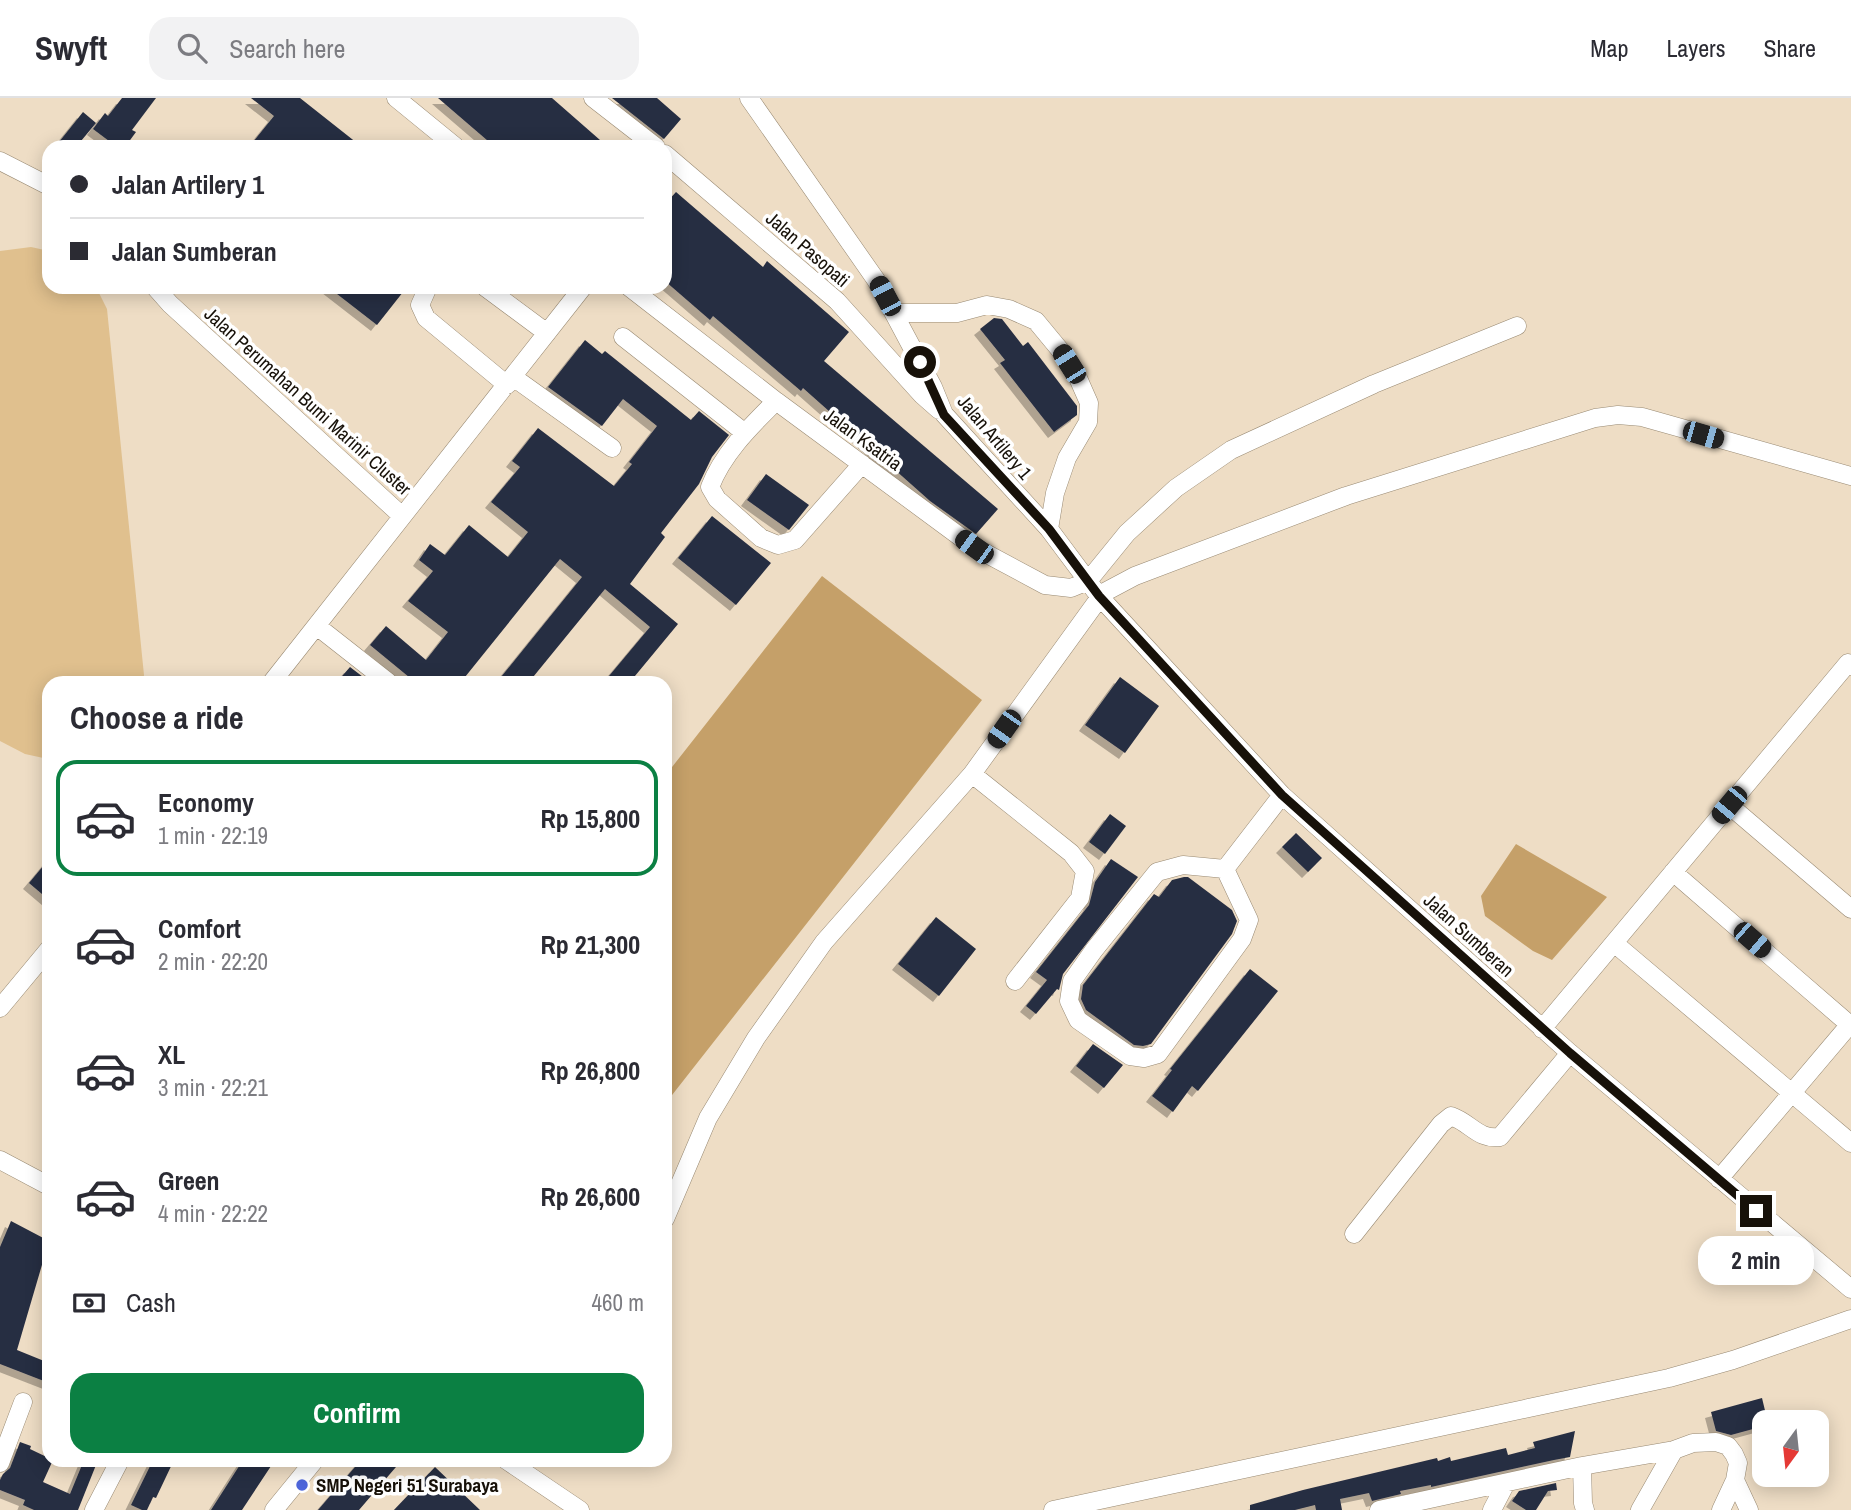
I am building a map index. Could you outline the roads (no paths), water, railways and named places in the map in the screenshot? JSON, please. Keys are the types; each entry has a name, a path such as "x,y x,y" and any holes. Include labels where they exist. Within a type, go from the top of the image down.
{"street":[{"path":"396,98 447,140"},
{"path":"593,98 647,140"},
{"name":"Jalan Artilery 1","path":"748,98 876,279 933,387 944,415 1049,529 1094,588"},
{"path":"0,161 42,182"},
{"name":"Jalan Pasopati","path":"672,165 837,300 922,395 944,415"},
{"name":"Jalan Perumahan Bumi Marinir Cluster","path":"161,294 402,516"},
{"path":"425,294 420,305 426,318 510,381 612,448"},
{"path":"495,294 547,332"},
{"name":"Jalan Perumahan Bumi Marinir Cluster","path":"285,676 318,627 402,516 577,294"},
{"name":"Jalan Ksatria","path":"638,294 776,401 974,547 1045,585 1094,588"},
{"path":"894,313 957,313 987,305 1009,309 1036,321 1060,350 1078,378 1089,403 1088,422 1067,458 1055,493 1049,529"},
{"path":"672,1203 708,1118 757,1038 824,942 972,774 1128,533 1176,488 1231,450 1386,379 1517,326"},
{"path":"623,337 745,433"},
{"path":"776,401 745,433 716,473 710,487 717,499 761,538 778,545 795,540 862,464"},
{"path":"1094,588 1135,576 1346,496 1595,418 1618,415 1642,417 1851,476"},
{"name":"Jalan Sumberan","path":"1094,588 1282,795 1542,1029 1851,1290"},
{"path":"318,627 380,676"},
{"path":"1542,1029 1848,663 1851,666"},
{"path":"972,774 1071,853 1085,871 1080,898 1015,981"},
{"path":"1225,869 1282,795"},
{"path":"1729,805 1851,909"},
{"path":"1183,865 1225,869 1249,920 1242,939 1158,1054 1144,1058 1130,1056 1078,1020 1069,1000 1072,981 1157,872 1183,865"},
{"path":"1673,872 1850,1024 1719,1180"},
{"path":"1614,943 1851,1143"},
{"path":"0,1008 42,957"},
{"path":"1354,1234 1441,1124 1451,1116 1489,1138 1500,1137 1570,1053"},
{"path":"0,1160 42,1182"},
{"path":"1053,1510 1669,1378 1733,1360 1851,1319"},
{"path":"0,1463 23,1402"},
{"path":"1379,1510 1582,1466 1674,1450 1693,1443 1716,1442 1728,1446 1738,1463 1735,1480 1721,1510"},
{"path":"1640,1510 1674,1450"},
{"path":"1582,1466 1585,1510"},
{"path":"94,1510 116,1467"},
{"path":"274,1510 309,1467"},
{"path":"516,1467 580,1510"},
{"path":"1735,1480 1749,1510"},
{"path":"1492,1510 1506,1483"}],"place":[{"name":"SMP Negeri 51 Surabaya","path":"302,1485"}]}
